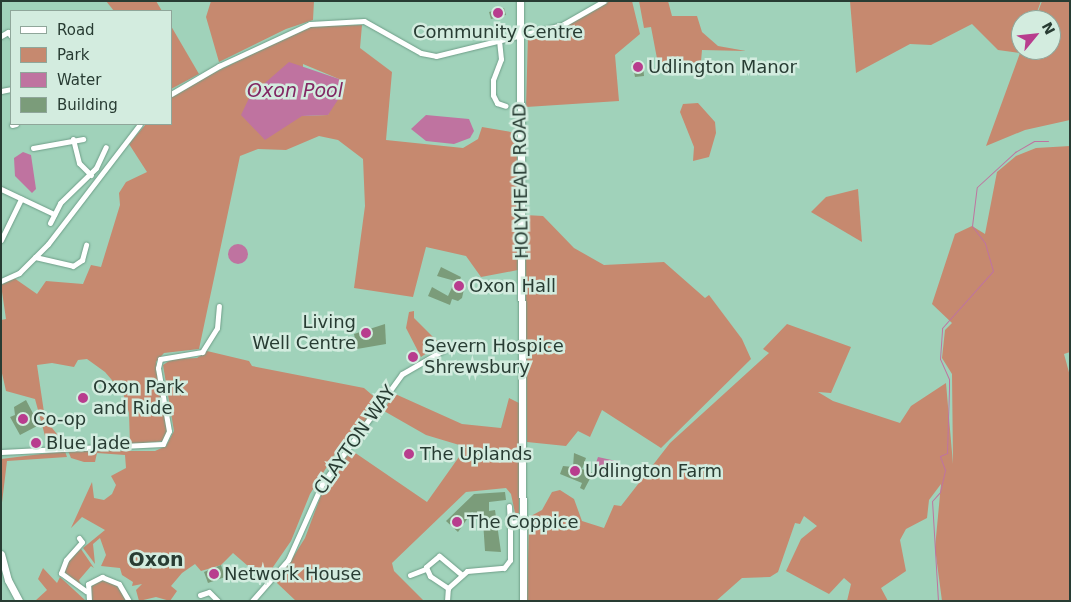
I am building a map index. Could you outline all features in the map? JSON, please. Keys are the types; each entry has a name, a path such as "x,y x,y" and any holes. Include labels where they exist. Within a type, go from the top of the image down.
{"main road":[{"name":"HOLYHEAD ROAD","path":"520,1 523,601"},
{"path":"1,554 3,573 20,601"}],"street":[{"path":"172,93 218,66 310,24 364,22 431,56 562,25 604,1"},
{"path":"499,40 501,59 493,84 494,99 503,108"},
{"path":"1,281 19,273 35,257 139,125"},
{"path":"33,148 73,139 83,139"},
{"path":"73,139 79,163 91,175"},
{"path":"50,223 60,203 91,175 104,157 106,146"},
{"path":"1,189 54,214"},
{"path":"1,240 3,231 21,198"},
{"path":"35,257 73,266 82,260 86,245"},
{"path":"1,452 163,444 170,430 158,363 168,354 202,352 216,328 220,306"},
{"name":"CLAYTON WAY","path":"252,601 288,560 322,484 402,374 447,348"},
{"path":"447,601 448,588 462,575 508,564 509,506"},
{"path":"510,523 523,521"},
{"path":"78,538 82,542 61,573 86,591 89,601"},
{"path":"410,575 426,569 439,556 462,575"},
{"path":"426,569 448,588"},
{"path":"86,591 94,579 107,578 122,586 129,601"},
{"path":"200,595 209,592 218,601"}],"green space":[{"path":"106,1 156,1 161,10 113,10"},
{"path":"211,1 314,1 313,20 286,29 219,62 206,17"},
{"path":"610,1 632,1 640,34 615,55 619,101 526,107 528,35 560,29"},
{"path":"639,1 668,1 672,16 697,16 702,32 718,46 746,51 702,50 700,73 673,74 659,69 651,27 644,28"},
{"path":"850,1 1041,1 1038,10 1011,10 1011,52 998,50 972,24 931,45 910,44 856,73"},
{"path":"1042,1 1070,1 1070,120 1025,130 986,146 1017,60 1061,60 1061,10 1039,10"},
{"path":"362,25 360,48 392,72 386,140 463,148 478,139 482,127 517,133 518,270 481,277 466,256 426,247 413,297 354,288 365,206 363,159 338,140 319,136 286,150 258,149 240,156 199,349 164,353 156,362 168,428 164,441 130,445 129,413 123,393 105,372 87,359 78,360 74,367 52,363 37,365 45,419 60,438 58,446 48,447 35,399 6,391 1,369 1,320 6,319 1,285 14,278 37,294 46,281 83,284 91,265 101,267 120,205 119,193 126,182 147,172 129,144 145,125 172,125 172,97 181,89 309,26","holes":["303,64 339,79 328,115 302,116"]},
{"path":"172,28 199,74 172,88"},
{"path":"698,103 715,122 716,133 709,157 693,161 694,147 680,112 683,104"},
{"path":"1070,146 1070,352 1064,354 1070,376 1070,601 942,601 935,548 941,484 929,500 927,518 906,529 900,540 906,571 881,588 888,601 847,601 851,584 844,578 829,594 786,571 801,539 817,526 804,516 800,524 795,523 778,572 770,577 742,578 716,601 527,601 529,517 542,510 552,492 560,490 574,499 582,521 604,528 614,505 621,506 670,443 769,353 763,349 787,324 851,347 831,393 818,392 833,401 900,423 911,406 946,383 953,464 952,374 942,358 945,330 952,323 932,304 955,234 972,226 985,234 997,172 1016,156 1036,148"},
{"path":"858,189 862,242 811,212 826,197"},
{"path":"525,215 543,216 574,248 604,265 664,262 705,298 709,295 742,339 751,359 661,448 602,410 590,437 578,431 566,446 527,442"},
{"path":"414,311 414,318 440,344 421,357 406,328 409,312"},
{"path":"207,351 249,361 252,366 364,388 378,400 365,423 359,425 336,452 310,494 291,541 264,580 233,553 221,565 201,571 195,564 182,573 171,586 177,591 170,601 156,597 139,601 136,590 142,584 132,586 133,582 122,575 120,568 101,566 106,555 100,538 93,544 95,564 83,548 105,530 82,517 71,528 92,482 94,498 104,500 112,494 116,485 111,476 126,468 125,455 97,453 95,462 84,462 71,458 68,451 155,451 166,446 174,431 163,365 172,359 197,358"},
{"path":"393,393 462,424 501,428 509,398 519,403 519,513 515,513 511,494 506,488 466,492 392,563 394,571 424,601 296,601 277,583 305,538 323,490 351,450 427,502 466,447 426,435 384,411"},
{"path":"65,451 67,457 7,461 1,511 1,459"},
{"path":"81,549 94,568 91,566 79,580 81,585 63,572 68,561"},
{"path":"43,568 57,583 60,577 86,601 35,601 47,590 38,579"},
{"path":"104,579 115,583 128,601 91,601 89,587"}],"water":[{"name":"Oxon Pool","path":"289,62 339,79 343,92 328,115 302,116 265,140 241,115 250,96"},
{"path":"426,115 469,119 474,131 470,138 454,144 426,141 411,129"},
{"path":"23,152 31,155 36,189 32,193 15,176 14,158"},
{"path":"238,244 245,247 248,254 245,261 238,264 231,261 228,254 231,247"},
{"path":"598,457 616,461 609,478 593,471"}],"building":[{"name":"Community Centre","path":"504,8 506,15 491,19 489,12"},
{"name":"Udlington Manor","path":"632,61 643,64 644,76 635,77"},
{"name":"Oxon Hall","path":"441,267 461,277 459,282 465,285 462,298 458,301 452,299 450,305 428,296 432,287 448,296 455,281 437,276"},
{"name":"Living Well Centre","path":"385,324 386,344 357,349 354,334"},
{"name":"Co-op","path":"26,400 39,425 20,435 10,417 15,415 14,407"},
{"name":"Udlington Farm","path":"574,453 586,458 582,469 593,473 584,490 580,488 582,483 560,474 563,466 573,467"},
{"name":"The Coppice","path":"505,492 506,500 489,502 489,511 495,510 501,552 485,551 483,521 472,512 458,532 446,521 474,494"},
{"name":"Network House","path":"221,565 225,577 208,583 204,572"}],"waterway":[{"path":"938,601 932,501 940,492 945,470 940,456 947,453 949,389 949,379 940,359 942,328 993,271 985,243 972,226 977,187 1015,152 1034,141 1048,141"}],"place":[{"name":"Community Centre","path":"498,13"},
{"name":"Udlington Manor","path":"638,67"},
{"name":"Oxon Hall","path":"459,286"},
{"name":"Living Well Centre","path":"366,333"},
{"name":"Severn Hospice Shrewsbury","path":"413,357"},
{"name":"Oxon Park and Ride","path":"83,398"},
{"name":"Co-op","path":"23,419"},
{"name":"Blue Jade","path":"36,443"},
{"name":"The Uplands","path":"409,454"},
{"name":"Udlington Farm","path":"575,471"},
{"name":"The Coppice","path":"457,522"},
{"name":"Network House","path":"214,574"}],"district":[{"name":"Oxon","path":"156,560"}]}
